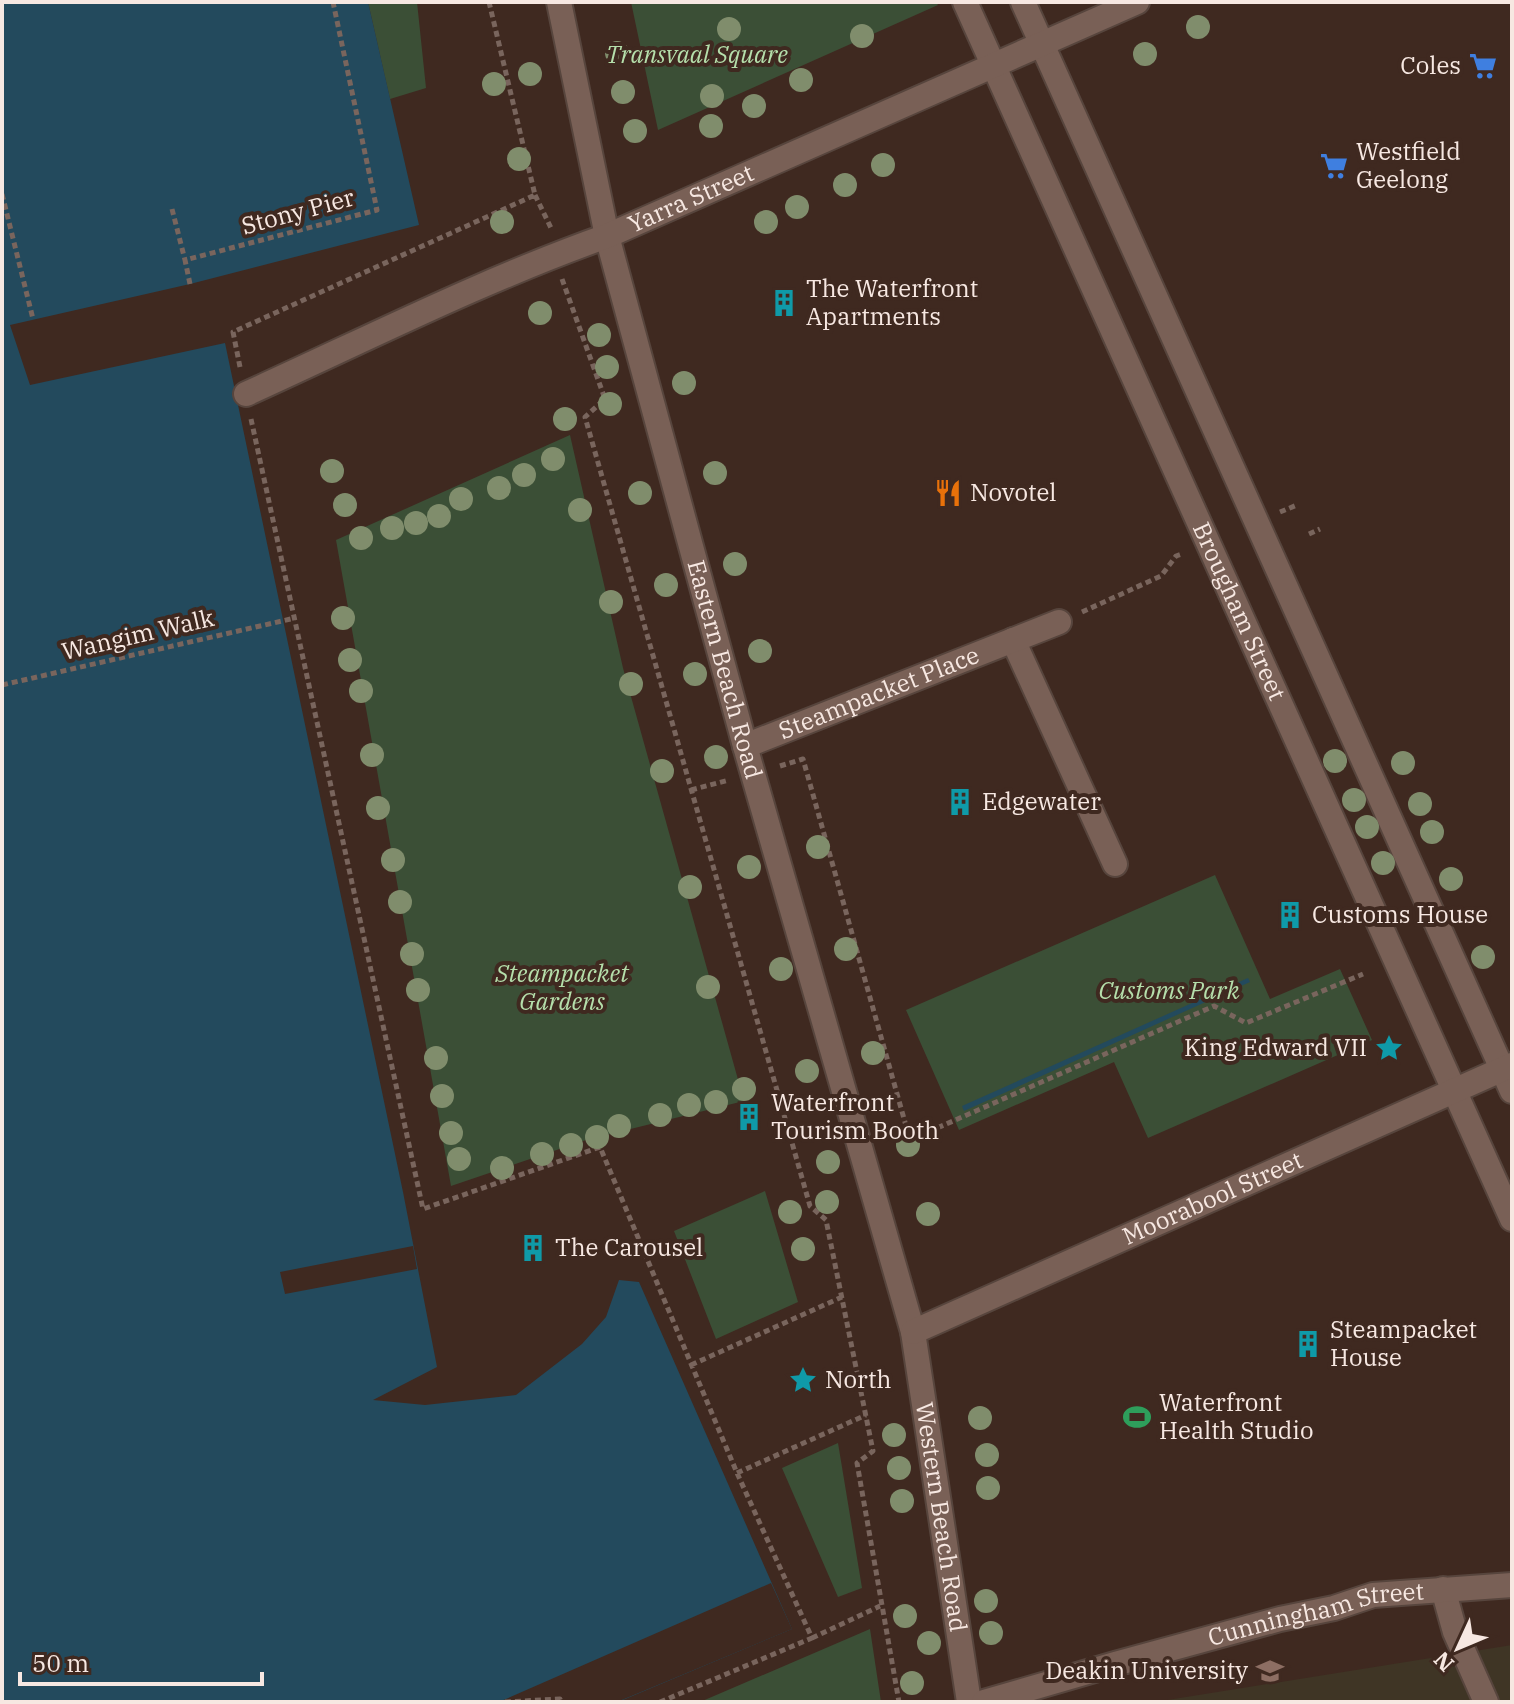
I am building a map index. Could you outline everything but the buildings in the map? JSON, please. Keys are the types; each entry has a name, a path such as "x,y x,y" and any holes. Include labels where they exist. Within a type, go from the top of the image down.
{"street":[{"name":"Eastern Beach Road","path":"559,2 607,236 745,746 913,1332"},
{"name":"Brougham Street","path":"965,2 1512,1219"},
{"path":"1023,2 1509,1075"},
{"name":"Yarra Street","path":"246,394 557,254 607,236 1137,2"},
{"name":"Steampacket Place","path":"745,746 1059,622"},
{"path":"1013,640 1115,864"},
{"name":"Moorabool Street","path":"913,1332 1454,1091 1509,1075"},
{"name":"Western Beach Road","path":"913,1332 969,1702"},
{"name":"Cunningham Street","path":"984,1702 1373,1595 1512,1585"},
{"path":"1443,1589 1455,1632 1486,1702"}],"path":[{"name":"Stony Pier","path":"185,260 377,210 333,2"},
{"path":"489,2 535,195 553,233 562,277 605,399 585,417 810,1206 826,1220 873,1451 857,1463 899,1702"},
{"path":"2,194 33,319"},
{"path":"535,195 233,332 423,1209 600,1147 737,1473 812,1638"},
{"path":"172,209 190,284"},
{"path":"1309,534 1320,529"},
{"path":"1084,611 1138,587"},
{"name":"Wangim Walk","path":"2,685 295,618"},
{"path":"778,766 803,759 910,1140 1214,1006 1246,1023 1363,974"},
{"path":"691,790 734,779"},
{"path":"691,1365 842,1297"},
{"path":"737,1473 866,1415"},
{"path":"660,1702 880,1606"},
{"path":"505,1702 560,1699 561,1702"}],"shaded area":[{"path":"1512,1645 1512,1702 1155,1702"}],"green space":[{"path":"368,2 417,2 426,88 390,99"},
{"name":"Transvaal Square","path":"631,2 936,2 938,5 658,130"},
{"name":"Steampacket Gardens","path":"570,435 623,668 744,1101 586,1140 451,1186 336,540"},
{"name":"Customs Park","path":"1215,875 1270,999 1340,969 1372,1040 1148,1138 1114,1062 959,1130 906,1010"},
{"path":"765,1191 798,1302 716,1339 674,1231"},
{"path":"838,1443 862,1588 838,1597 782,1468"},
{"path":"870,1629 881,1702 700,1702"}],"water":[{"path":"2,2 368,2 419,225 190,284 10,325 30,385 225,343 437,1367 373,1400 425,1405 516,1395 582,1344 606,1317 619,1280 639,1282 792,1629 618,1702 2,1702"},
{"path":"1248,978 1250,982 964,1111 962,1106"}],"pier":[{"path":"413,1246 417,1269 285,1294 280,1272"},
{"path":"771,1583 792,1629 617,1702 499,1702"}],"place":[{"name":"Coles","path":"1483,66"},
{"name":"Westfield Geelong","path":"1334,166"},
{"name":"The Waterfront Apartments","path":"784,303"},
{"name":"Novotel","path":"948,493"},
{"name":"Edgewater","path":"960,802"},
{"name":"Customs House","path":"1290,915"},
{"name":"King Edward VII","path":"1389,1048"},
{"name":"Waterfront Tourism Booth","path":"749,1117"},
{"name":"The Carousel","path":"533,1248"},
{"name":"Steampacket House","path":"1308,1344"},
{"name":"North","path":"803,1380"},
{"name":"Waterfront Health Studio","path":"1137,1417"},
{"name":"Deakin University","path":"1270,1671"}]}
